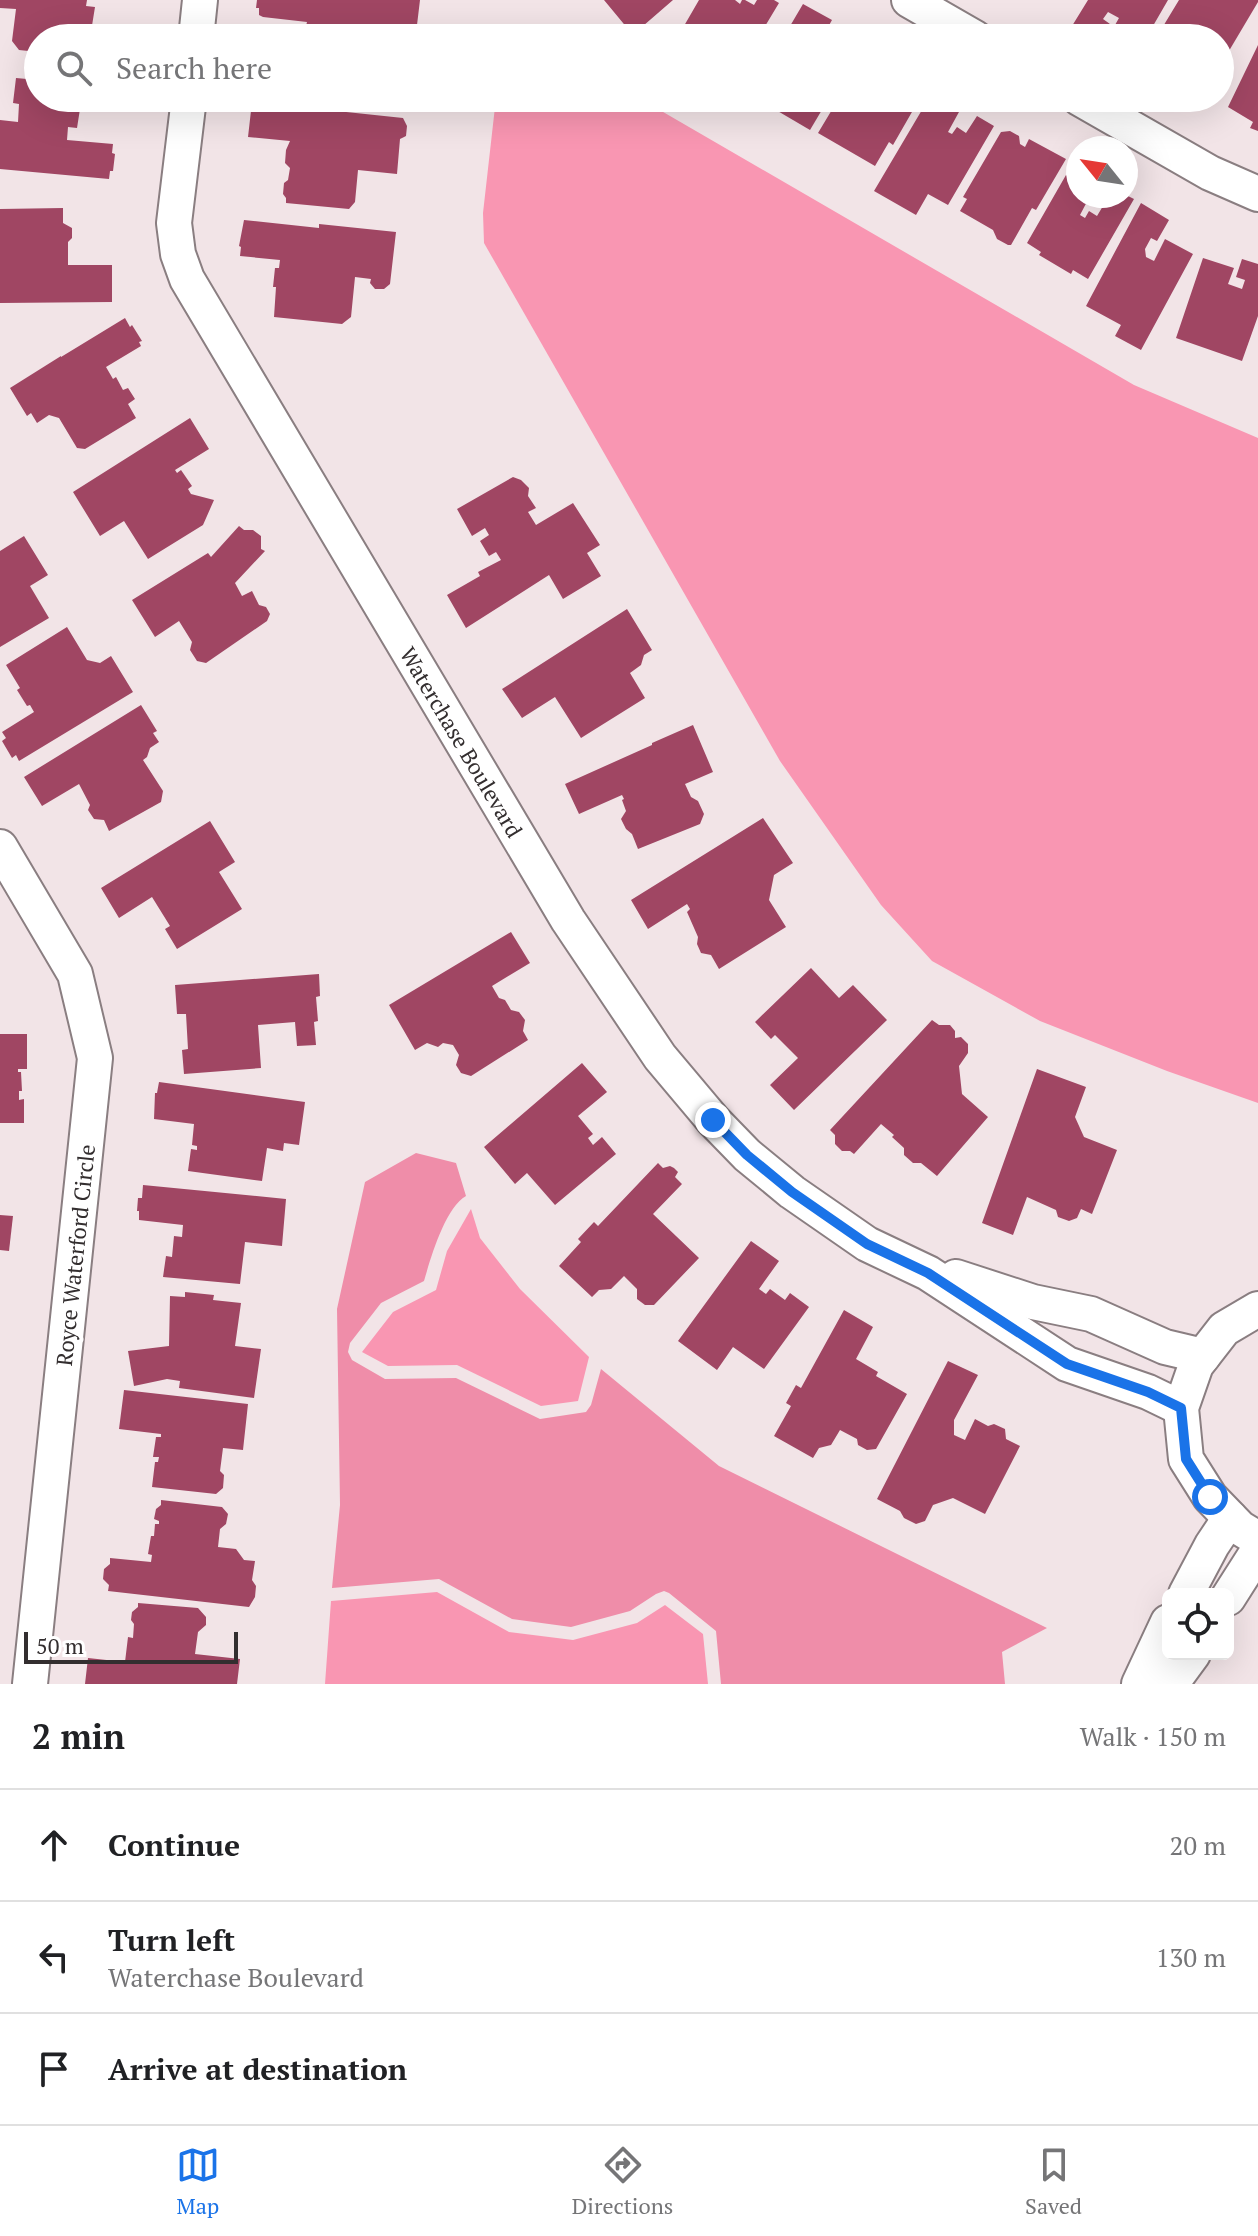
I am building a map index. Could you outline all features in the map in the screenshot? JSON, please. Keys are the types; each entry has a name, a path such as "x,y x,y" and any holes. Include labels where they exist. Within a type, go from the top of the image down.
{"street":[{"path":"197,24 200,0"},
{"path":"909,0 951,24"},
{"name":"Waterchase Boulevard","path":"187,112 174,223 178,254 187,279 568,920 660,1057 747,1155 792,1192 867,1244 928,1273 1067,1364 1148,1392 1181,1408"},
{"path":"1103,112 1210,173 1258,194"},
{"name":"Royce Waterford Circle","path":"0,847 75,974 95,1058 30,1684"},
{"name":"Waterchase Boulevard","path":"928,1273 959,1278 1033,1302 1091,1314 1165,1347 1203,1356"},
{"path":"1258,1309 1224,1329 1196,1365 1181,1408 1186,1459 1210,1497 1240,1528 1258,1539"},
{"path":"1092,1374 1094,1355 1101,1340 1115,1324"},
{"path":"1189,1588 1230,1518"},
{"path":"1234,1589 1258,1551"},
{"path":"1139,1684 1162,1635"},
{"path":"1171,1684 1189,1660"}],"shaded area":[{"path":"494,112 663,112 1134,385 1258,438 1258,1103 1040,1021 932,961 881,905 780,761 484,243 483,213"},
{"path":"416,1153 456,1163 466,1196 458,1202 445,1222 424,1281 381,1303 350,1343 348,1352 352,1360 385,1379 456,1378 540,1419 586,1412 591,1405 601,1369 719,1466 1047,1628 1002,1652 1005,1684 721,1684 716,1631 664,1591 630,1611 571,1627 512,1619 439,1579 332,1588 340,1505 337,1309 365,1182"},
{"path":"471,1209 480,1238 520,1289 589,1357 578,1401 541,1406 457,1365 388,1366 362,1352 393,1312 436,1290 447,1251"},
{"path":"437,1592 509,1632 573,1640 637,1623 665,1605 703,1634 708,1684 325,1684 331,1601"}],"building":[{"path":"0,0 87,0 86,6 95,7 92,24 24,24 24,51 19,50 12,41 16,9 0,8"},
{"path":"257,0 420,0 417,24 306,24 263,17 256,8"},
{"path":"604,0 673,0 645,24 624,24"},
{"path":"699,0 735,0 740,4 745,0 754,5 757,0 779,3 766,24 685,24"},
{"path":"1088,0 1168,0 1154,24 1116,24 1119,18 1108,12 1103,19 1110,24 1073,24"},
{"path":"1179,0 1258,0 1234,42 1234,24 1164,24"},
{"path":"803,4 832,20 830,24 791,24"},
{"path":"1258,45 1258,131 1250,128 1253,122 1234,111 1234,95"},
{"path":"16,78 24,79 24,112 80,112 77,128 68,127 67,140 113,144 112,153 115,154 109,179 0,169 0,120 18,122 19,104 13,103"},
{"path":"251,112 346,112 403,118 407,126 406,136 400,139 397,174 358,170 355,202 349,209 286,203 284,183 288,180 290,168 285,163 290,141 248,137"},
{"path":"779,112 821,112 810,130"},
{"path":"831,112 912,112 893,145 889,142 875,166 818,133"},
{"path":"921,112 959,112 948,132 952,134 957,127 966,133 977,116 994,126 948,205 928,194 916,215 874,191"},
{"path":"1010,131 1019,136 1020,144 1025,147 1029,139 1066,159 1011,245 997,239 993,230 960,211 967,199 963,197 1001,132"},
{"path":"1066,175 1066,208 1084,208 1080,215 1085,218 1089,211 1097,216 1102,208 1129,208 1088,279 1073,270 1071,274 1039,255 1041,252 1027,243"},
{"path":"1141,203 1169,220 1157,241 1151,238 1145,249 1146,257 1154,261 1165,239 1193,254 1141,350 1115,336 1121,325 1086,306"},
{"path":"63,208 63,223 72,228 72,238 68,242 68,265 112,265 112,302 0,303 0,209"},
{"path":"244,220 396,232 390,284 384,289 375,289 370,283 371,279 355,277 351,317 342,324 274,317 275,268 279,268 280,260 240,256"},
{"path":"1203,258 1234,268 1228,284 1242,289 1245,280 1236,277 1242,259 1258,264 1258,316 1242,361 1176,338"},
{"path":"125,318 142,341 139,342 141,346 106,367 113,379 116,377 123,390 128,388 135,399 128,404 136,418 85,449 77,448 59,418 49,415 37,423 31,413 27,416 10,388"},
{"path":"190,418 209,449 175,470 177,473 181,470 192,486 188,489 191,494 214,500 203,525 148,559 124,521 100,536 73,492"},
{"path":"513,477 529,488 528,496 536,508 528,512 536,525 573,503 600,545 587,553 601,576 563,599 549,575 466,628 447,595 480,576 478,572 501,560 496,552 489,556 480,541 489,535 485,528 472,536 457,509"},
{"path":"239,526 261,536 261,549 265,551 235,583 242,596 252,591 259,605 266,607 270,614 267,621 206,663 197,661 190,650 192,642 179,621 155,637 132,600 208,553 211,557"},
{"path":"24,536 48,575 30,586 49,618 0,647 0,551"},
{"path":"627,609 652,650 644,655 641,665 630,673 645,698 581,738 555,697 522,718 502,689"},
{"path":"67,627 87,660 100,663 111,656 133,692 19,761 16,755 12,758 2,741 6,738 2,732 34,712 17,690 20,688 6,665"},
{"path":"141,705 157,731 153,733 159,742 150,748 143,760 163,791 161,802 109,831 104,820 94,819 88,810 90,805 79,784 42,806 24,777"},
{"path":"693,725 713,772 685,784 704,814 700,824 638,849 621,819 626,811 622,795 579,814 565,784"},
{"path":"763,818 793,863 774,875 769,900 786,927 719,969 711,955 701,953 687,904 648,929 631,900"},
{"path":"210,821 235,862 219,872 242,909 177,949 165,929 170,926 152,897 119,918 101,888"},
{"path":"511,932 530,963 492,986 499,998 525,1020 523,1031 528,1040 471,1076 461,1073 456,1065 459,1055 453,1045 443,1043 438,1047 427,1043 415,1050 389,1005"},
{"path":"811,968 839,998 853,985 887,1020 794,1110 770,1085 798,1058 775,1035 771,1039 755,1022"},
{"path":"319,974 320,996 316,997 318,1021 314,1022 316,1045 297,1046 295,1022 258,1025 261,1068 184,1074 182,1050 188,1049 186,1014 177,1014 175,985"},
{"path":"932,1020 939,1025 950,1025 955,1031 955,1038 961,1037 968,1044 968,1053 959,1066 962,1094 988,1117 937,1176 904,1155 904,1148 881,1124 854,1154 842,1151 835,1144 835,1135 830,1130"},
{"path":"0,1034 27,1034 27,1069 18,1069 21,1072 22,1091 19,1091 19,1100 24,1099 24,1123 0,1123"},
{"path":"582,1063 607,1092 578,1116 593,1134 588,1138 593,1145 602,1137 616,1154 555,1205 527,1173 515,1184 484,1147"},
{"path":"1037,1069 1086,1087 1075,1117 1084,1137 1117,1150 1092,1214 1081,1209 1077,1218 1069,1221 1058,1217 1056,1210 1027,1197 1013,1235 982,1223"},
{"path":"159,1082 305,1102 299,1145 284,1143 283,1151 267,1148 262,1181 188,1171 191,1149 197,1150 197,1146 192,1145 194,1124 154,1119 155,1093"},
{"path":"658,1163 663,1168 674,1168 678,1172 675,1177 682,1184 653,1214 699,1258 654,1305 645,1305 637,1299 637,1289 624,1276 611,1289 599,1290 592,1297 559,1266 594,1222 598,1226"},
{"path":"143,1185 286,1199 282,1246 245,1242 240,1284 163,1277 166,1256 172,1257 174,1236 182,1237 183,1225 139,1220 138,1198 142,1198"},
{"path":"0,1215 13,1216 9,1251 0,1250"},
{"path":"751,1241 779,1261 759,1289 766,1294 770,1289 785,1300 790,1293 809,1307 764,1369 733,1347 717,1370 678,1341"},
{"path":"185,1292 214,1295 213,1300 241,1303 235,1346 261,1349 254,1398 179,1388 180,1381 167,1379 134,1386 128,1351 169,1346 170,1296 185,1297"},
{"path":"844,1310 873,1327 856,1359 878,1372 876,1376 907,1394 876,1449 867,1450 858,1445 857,1439 840,1430 831,1445 819,1448 813,1458 774,1436 791,1406 786,1403 796,1385 801,1388"},
{"path":"948,1361 978,1375 954,1420 954,1435 965,1440 975,1419 988,1426 994,1424 1005,1429 1006,1439 1020,1446 985,1514 953,1498 933,1505 925,1521 916,1524 877,1499"},
{"path":"124,1390 248,1404 243,1450 223,1448 220,1471 224,1475 223,1488 216,1494 152,1487 155,1462 159,1457 153,1457 156,1437 161,1437 161,1434 119,1429"},
{"path":"161,1500 222,1507 228,1514 226,1524 220,1529 218,1547 236,1549 244,1560 255,1561 252,1580 256,1586 255,1597 249,1607 108,1591 109,1585 103,1579 110,1558 151,1562 152,1555 148,1554 155,1524 159,1524 154,1519"},
{"path":"138,1603 198,1608 206,1617 206,1625 198,1632 195,1654 240,1659 237,1684 85,1684 88,1658 125,1662 128,1637 133,1638 132,1612"}],"route":[{"path":"713,1120 747,1155 792,1192 867,1244 928,1273 1067,1364 1148,1392 1181,1408 1186,1459 1210,1497"}]}
